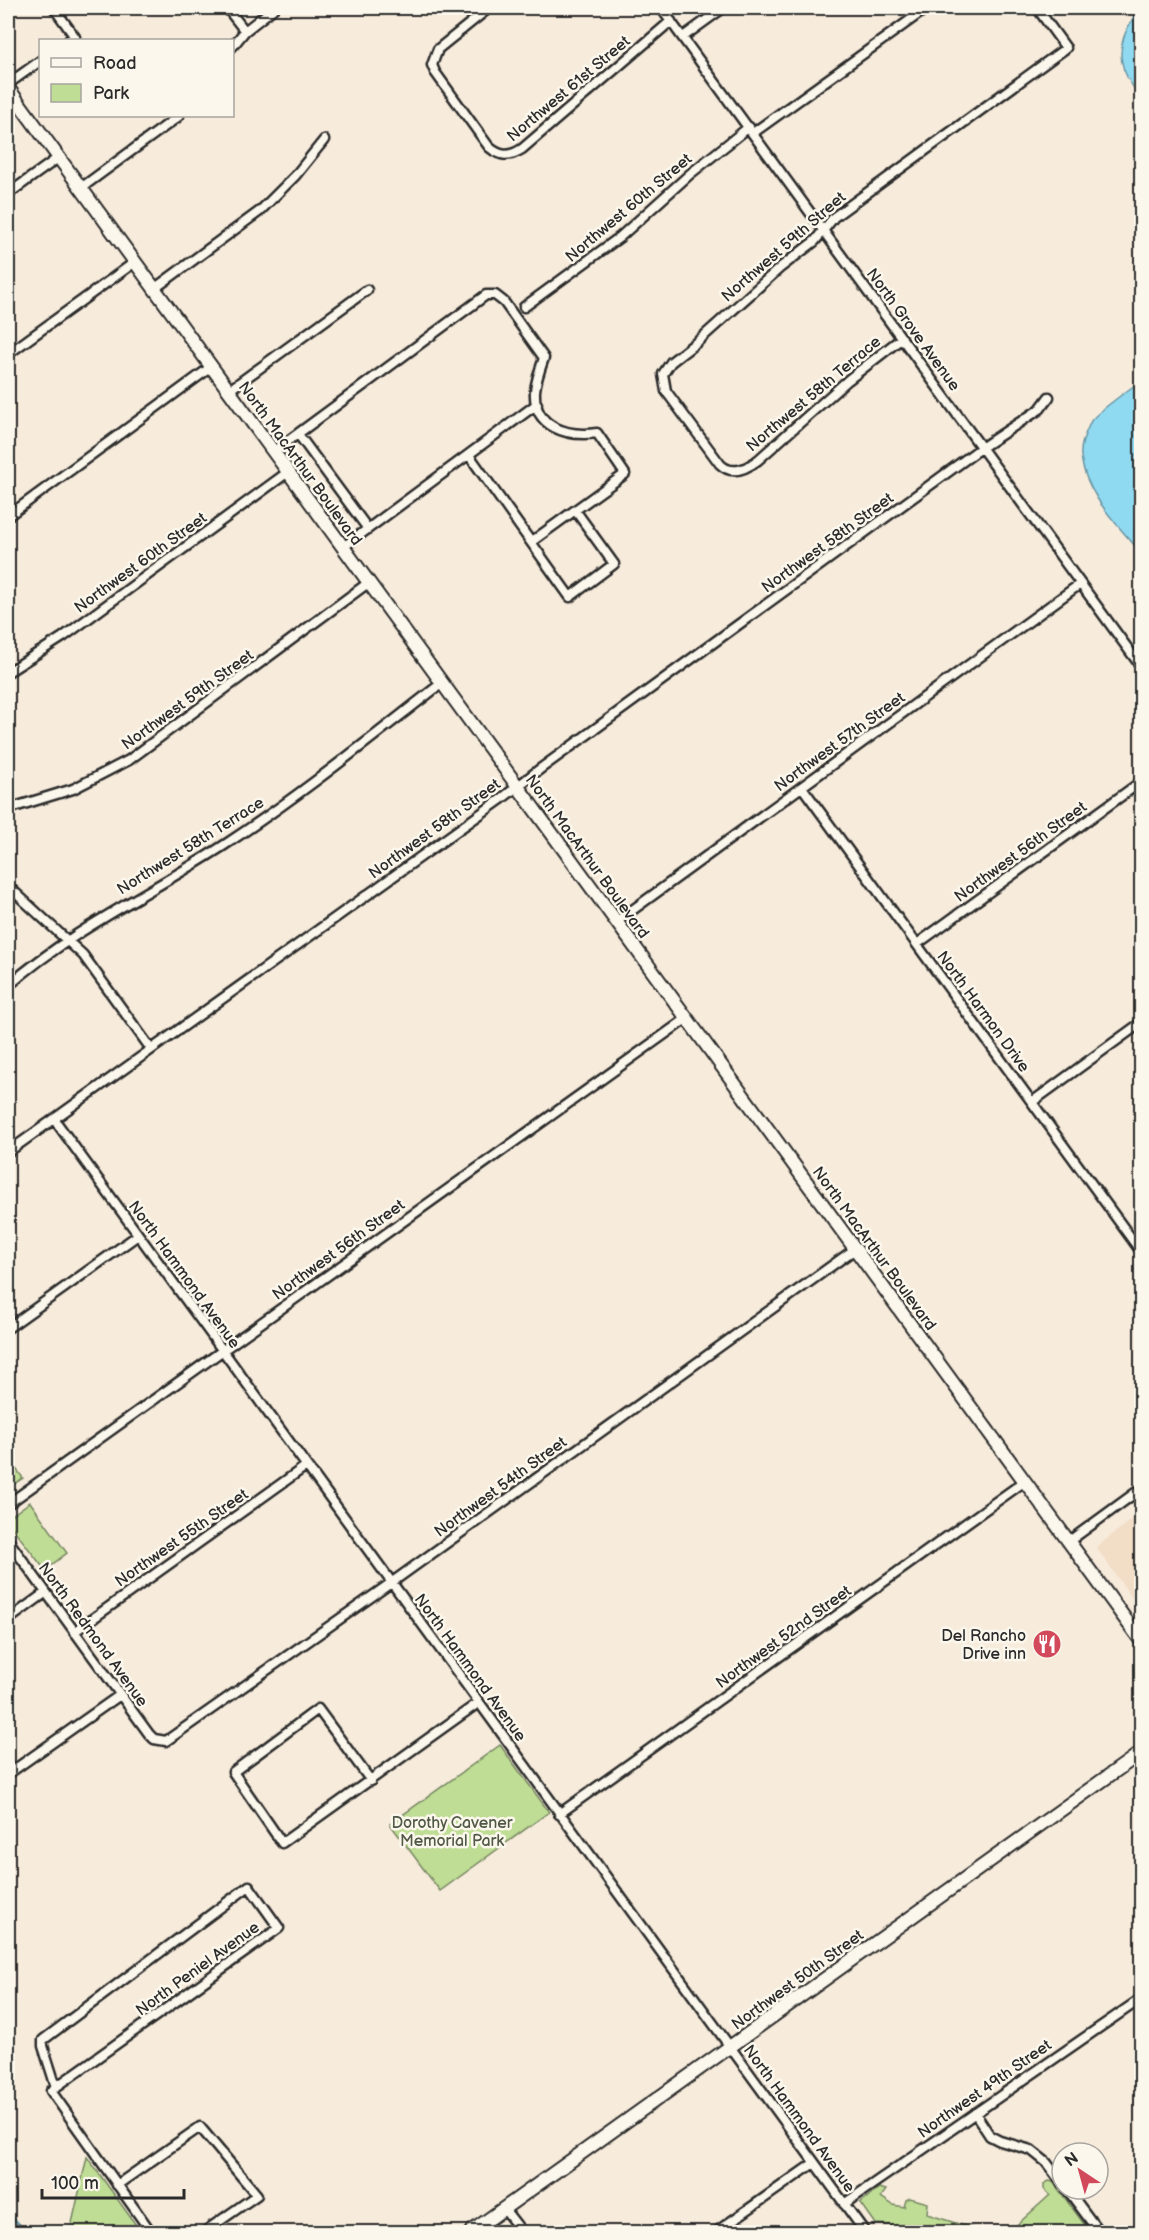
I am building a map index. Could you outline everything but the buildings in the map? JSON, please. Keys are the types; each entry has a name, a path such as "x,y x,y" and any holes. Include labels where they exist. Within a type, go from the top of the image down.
{"main road":[{"name":"North MacArthur Boulevard","path":"8,86 342,548 1142,1642"},
{"name":"Northwest 50th Street","path":"471,2232 1142,1752"}],"street":[{"path":"54,8 75,37 71,39"},
{"path":"227,8 244,31"},
{"path":"234,44 244,31 274,8"},
{"name":"Northwest 61st Street","path":"489,8 438,49 432,65 489,147 496,154 506,156 514,154 671,21"},
{"name":"North Grove Avenue","path":"661,8 1142,668"},
{"path":"683,37 723,8"},
{"name":"Northwest 60th Street","path":"524,307 620,237 690,174 927,8"},
{"name":"Northwest 59th Street","path":"692,426 666,391 663,374 666,367 782,267 816,241 834,217 1066,48 1037,8"},
{"path":"8,86 39,61"},
{"path":"81,188 178,117"},
{"path":"154,289 260,211 295,176 324,140"},
{"path":"8,194 58,158"},
{"path":"8,354 135,262"},
{"path":"228,391 367,290"},
{"path":"273,452 486,295 495,295 504,302 544,358 535,392 537,404 544,417 550,425 571,434 597,433 625,474 531,542"},
{"name":"Northwest 58th Terrace","path":"692,426 725,469 730,471 743,469 758,460 863,368 902,338"},
{"path":"8,516 211,367"},
{"name":"Northwest 58th Street","path":"8,1152 517,787 981,448 1040,409 1049,397"},
{"path":"342,548 537,404"},
{"path":"298,434 368,529"},
{"path":"469,455 570,597 614,564 575,510"},
{"name":"Northwest 60th Street","path":"8,672 63,637 288,472"},
{"name":"Northwest 59th Street","path":"8,809 73,789 129,760 368,583"},
{"name":"Northwest 57th Street","path":"616,922 1080,584"},
{"name":"Northwest 58th Terrace","path":"8,986 98,920 223,846 262,820 442,683"},
{"name":"Northwest 56th Street","path":"917,944 1142,782"},
{"name":"North Harmon Drive","path":"802,787 1142,1253"},
{"path":"8,886 68,940 96,972 151,1049"},
{"name":"Northwest 56th Street","path":"8,1504 687,1019"},
{"path":"1032,1102 1142,1022"},
{"name":"North Hammond Avenue","path":"54,1119 865,2232"},
{"path":"8,1328 138,1235"},
{"name":"Northwest 54th Street","path":"160,1741 173,1738 855,1250"},
{"name":"Northwest 55th Street","path":"74,1632 306,1466"},
{"name":"Northwest 52nd Street","path":"559,1814 1025,1481"},
{"path":"1068,1542 1142,1488"},
{"name":"North Redmond Avenue","path":"8,1540 120,1695 150,1734 160,1741"},
{"path":"8,1620 45,1593"},
{"path":"8,1774 120,1695"},
{"path":"371,1781 318,1709 233,1772 282,1843 371,1781 478,1703"},
{"name":"North Peniel Avenue","path":"249,1886 279,1928 56,2087 45,2054 43,2040 249,1886"},
{"name":"Northwest 49th Street","path":"844,2204 1142,1998"},
{"path":"56,2087 51,2091 151,2232"},
{"path":"975,2113 990,2136 1031,2150 1050,2167"},
{"path":"117,2185 200,2127 257,2194 204,2232"},
{"path":"716,2232 814,2163"},
{"path":"1076,2201 1099,2232"},
{"path":"504,2209 522,2232"}],"shaded area":[{"path":"1141,1513 1141,1611 1096,1547"}],"green space":[{"path":"8,1458 23,1478 8,1488"},
{"path":"30,1502 67,1553 45,1570 8,1522 8,1518"},
{"name":"Dorothy Cavener Memorial Park","path":"500,1745 549,1812 440,1891 390,1824"},
{"path":"87,2157 141,2232 70,2232"},
{"path":"1050,2181 1050,2195 1044,2189 1044,2184"},
{"path":"879,2188 886,2190 881,2197 893,2205 904,2207 906,2200 910,2198 928,2203 927,2214 984,2232 896,2232 890,2225 875,2224 860,2203"},
{"path":"1050,2195 1050,2201 1067,2201 1090,2232 1009,2232"}],"water":[{"path":"1139,8 1142,8 1141,97 1124,69 1121,51 1126,31"},
{"path":"1141,381 1141,553 1096,496 1084,470 1081,451 1085,433 1094,417"}],"waterway":[{"path":"8,2215 26,2232"}],"place":[{"name":"Del Rancho Drive inn","path":"1047,1644"}]}
